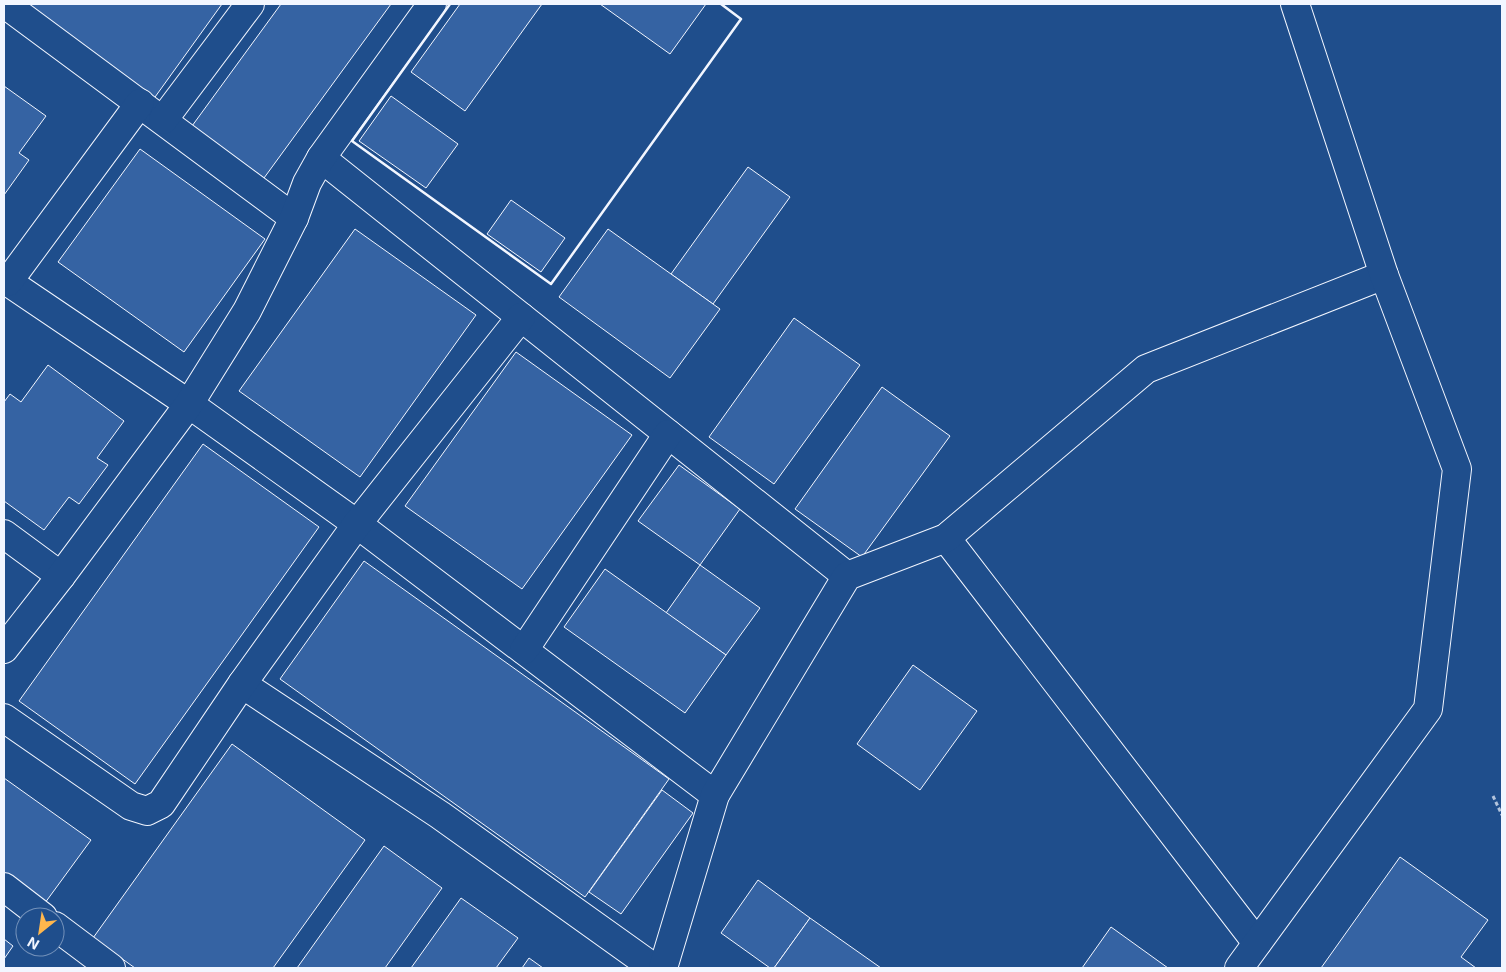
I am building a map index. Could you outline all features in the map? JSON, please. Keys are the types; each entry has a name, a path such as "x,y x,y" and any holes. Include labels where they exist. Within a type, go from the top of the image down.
{"street":[{"path":"5,4 294,218"},
{"path":"163,120 250,4"},
{"path":"4,649 189,404 248,312 294,218 307,183 320,158 432,4"},
{"path":"1239,968 1428,709 1457,470 1384,276 1295,4"},
{"path":"140,103 6,280 189,404 357,524 715,795"},
{"path":"320,158 847,576"},
{"path":"662,968 715,795 847,576 946,538 1146,368 1384,276"},
{"path":"4,718 131,806 147,811 161,804 242,684 357,524 521,317"},
{"path":"524,650 668,434"},
{"path":"4,534 61,576"},
{"path":"946,538 1257,943"},
{"path":"242,684 440,815 654,968"},
{"path":"4,887 30,907"},
{"path":"65,934 111,968"}],"path":[{"path":"1493,796 1502,815"}],"building":[{"path":"10,4 222,4 150,104"},
{"path":"281,4 391,4 264,178 192,126"},
{"path":"460,4 542,4 465,111 411,72"},
{"path":"600,4 706,4 670,54"},
{"path":"4,86 46,116 19,153 29,160 4,195"},
{"path":"391,96 458,144 426,188 359,141"},
{"path":"140,149 265,239 184,352 58,262"},
{"path":"748,167 790,197 713,304 671,274"},
{"path":"511,200 565,238 541,272 487,234"},
{"path":"355,229 476,315 360,477 239,391"},
{"path":"608,229 720,309 670,378 559,297"},
{"path":"794,318 860,365 774,484 709,437"},
{"path":"516,352 632,435 522,589 405,506"},
{"path":"48,365 124,421 97,458 108,465 79,504 69,497 44,530 4,501 4,402 10,394 21,402"},
{"path":"882,387 950,436 862,557 795,509"},
{"path":"203,444 319,527 135,784 19,701"},
{"path":"679,465 740,509 700,565 638,521"},
{"path":"364,561 669,779 585,897 280,679"},
{"path":"700,565 760,608 726,655 666,613"},
{"path":"605,569 726,655 685,713 564,627"},
{"path":"913,665 977,711 920,790 857,744"},
{"path":"232,744 365,840 273,968 135,968 93,938"},
{"path":"4,778 91,840 42,907 4,879"},
{"path":"662,790 693,813 621,914 589,892"},
{"path":"384,846 442,888 385,968 297,968"},
{"path":"1400,857 1488,920 1461,957 1476,968 1321,968"},
{"path":"758,880 810,918 774,968 770,968 721,933"},
{"path":"461,898 518,938 496,968 411,968"},
{"path":"810,918 881,968 774,968"},
{"path":"1111,927 1168,968 1082,968"},
{"path":"4,939 13,946 4,959"},
{"path":"529,958 543,968 522,968"}],"wall":[{"path":"450,4 352,141 551,284 741,19 721,4"}]}
